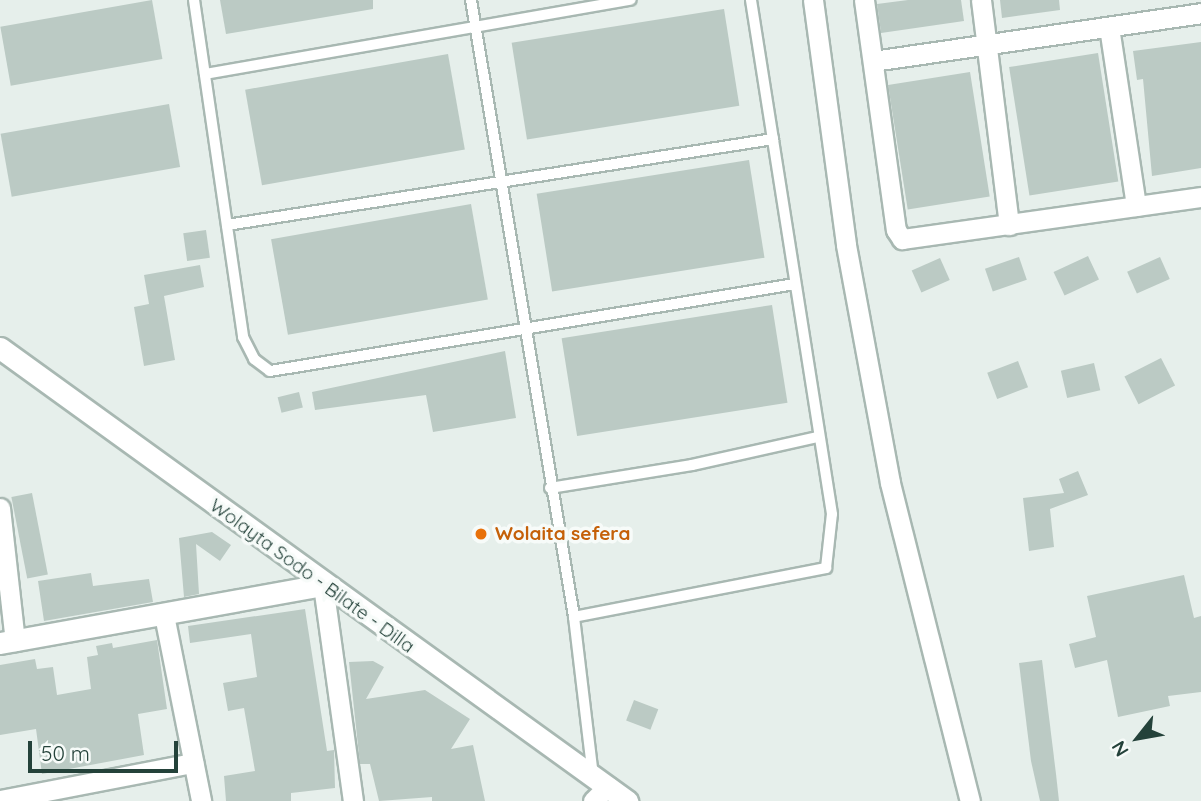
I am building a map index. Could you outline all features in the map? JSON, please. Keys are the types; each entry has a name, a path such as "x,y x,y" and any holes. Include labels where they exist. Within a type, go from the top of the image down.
{"main road":[{"name":"Wolayta Sodo - Bilate - Dilla","path":"0,348 598,788 627,801"},
{"path":"8,642 323,585"}],"street":[{"path":"813,0 846,245 890,483 970,801"},
{"path":"864,0 898,236 911,239 1201,197"},
{"path":"981,0 1009,225"},
{"path":"873,61 1201,13"},
{"path":"1109,27 1136,206"},
{"path":"0,508 8,642"},
{"path":"323,585 353,801"},
{"path":"164,615 201,801"},
{"path":"0,800 50,796 193,764"}],"lane":[{"path":"194,0 243,337 254,359 270,371 795,284"},
{"path":"471,0 527,330 550,488 574,617 598,788"},
{"path":"205,74 631,0"},
{"path":"574,617 826,568 832,514 817,437 751,0"},
{"path":"227,225 773,139"},
{"path":"550,488 692,465 817,437"}],"building":[{"path":"152,0 162,59 11,86 0,27"},
{"path":"220,0 373,0 373,9 226,34"},
{"path":"908,0 961,0 964,21 881,33 877,4"},
{"path":"1000,0 1059,0 1060,10 1002,18"},
{"path":"724,9 739,106 527,139 512,43"},
{"path":"1201,42 1201,168 1152,176 1143,79 1137,80 1133,51"},
{"path":"1098,53 1118,181 1029,195 1009,67"},
{"path":"448,54 465,150 262,185 245,90"},
{"path":"970,72 990,196 908,209 888,85"},
{"path":"169,104 180,167 12,197 1,134"},
{"path":"749,160 764,258 552,291 537,194"},
{"path":"471,204 488,300 288,335 271,239"},
{"path":"206,230 210,258 187,261 183,233"},
{"path":"1088,256 1099,280 1065,296 1054,272"},
{"path":"1019,257 1027,280 993,291 985,269"},
{"path":"1160,257 1170,279 1137,294 1127,272"},
{"path":"940,258 950,280 921,293 912,271"},
{"path":"200,265 204,287 164,296 175,360 144,366 134,307 149,304 144,275"},
{"path":"772,305 787,403 577,436 562,338"},
{"path":"505,351 516,418 433,432 426,395 315,410 312,392"},
{"path":"1161,358 1175,386 1139,404 1124,377"},
{"path":"1018,361 1028,387 997,399 987,373"},
{"path":"1094,363 1100,390 1067,398 1061,371"},
{"path":"299,392 303,408 282,413 278,397"},
{"path":"1078,471 1088,495 1050,509 1054,547 1029,551 1023,498 1064,493 1059,479"},
{"path":"32,493 48,574 27,578 11,497"},
{"path":"212,532 231,545 220,561 196,544 199,594 184,597 179,538"},
{"path":"91,573 93,586 149,579 153,602 44,621 38,581"},
{"path":"1184,575 1194,618 1201,616 1201,692 1168,696 1170,706 1118,717 1107,660 1075,668 1069,644 1096,637 1087,596"},
{"path":"305,609 327,751 334,750 335,788 291,793 291,801 226,801 224,776 255,771 244,708 228,711 223,683 257,677 251,634 190,643 188,626"},
{"path":"157,640 167,709 138,714 144,755 42,774 36,729 0,735 0,665 35,659 37,669 53,667 57,695 91,689 87,657 98,655 96,646 112,643 113,648"},
{"path":"1042,660 1059,801 1040,801 1031,761 1019,663"},
{"path":"373,661 384,667 366,699 425,690 470,719 451,749 473,745 485,801 432,801 432,797 379,801 370,764 360,764 349,662"},
{"path":"634,700 658,709 650,730 626,721"}],"place":[{"name":"Wolaita sefera","path":"481,534"}]}
